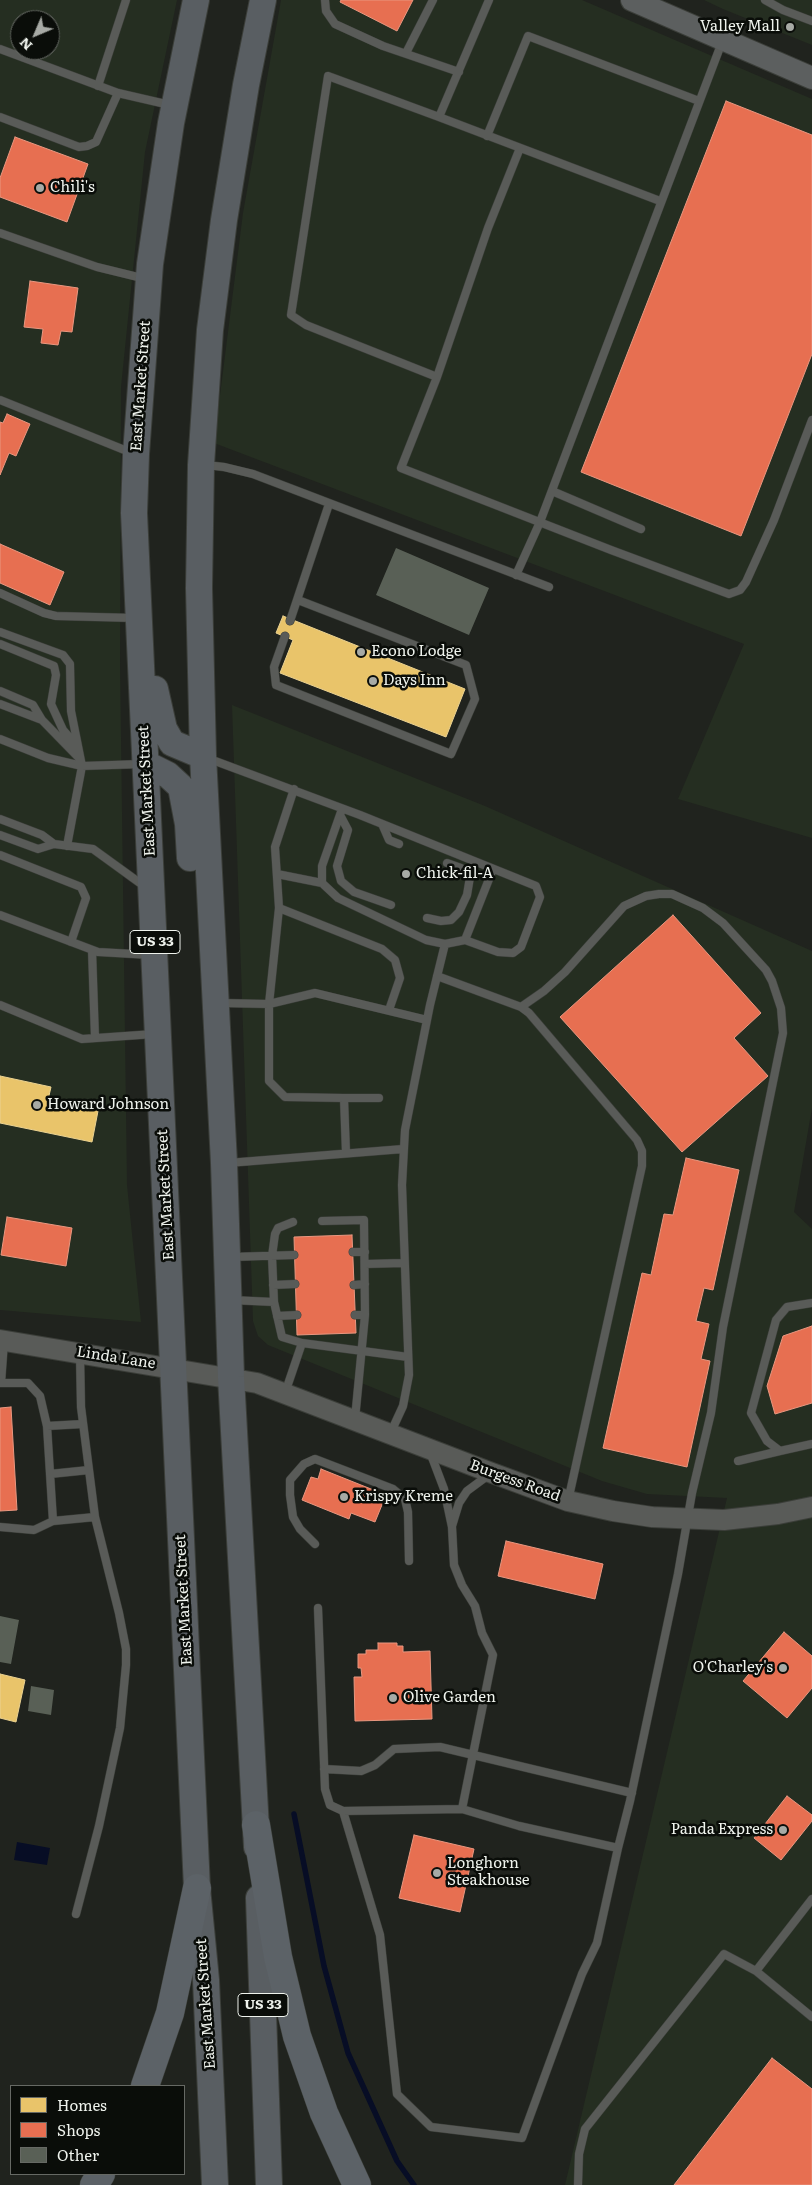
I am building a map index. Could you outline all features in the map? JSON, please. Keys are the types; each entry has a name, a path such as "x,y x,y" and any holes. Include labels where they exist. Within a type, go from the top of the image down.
{"highway":[{"name":"East Market Street","path":"196,0 174,106 157,207 148,280 136,454 134,513 197,1888 206,1980 215,2185"},
{"name":"US 33","path":"263,0 246,85 224,220 210,330 201,465 200,588 203,756 224,1163 231,1377 256,1825 269,2185"},
{"path":"139,618 164,729 172,743 203,756"},
{"path":"146,764 168,775 181,787 188,824 190,864 210,892"},
{"path":"256,1825 266,1871 278,1957 296,2036 324,2113 357,2185"},
{"path":"145,2085 170,2013 197,1888"}],"main road":[{"path":"632,0 812,78"}],"street":[{"name":"Linda Lane","path":"2,1340 231,1377"},
{"name":"Burgess Road","path":"231,1377 257,1383 568,1501 613,1511 687,1519 758,1517 812,1507"}],"lane":[{"path":"98,86 126,0"},
{"path":"325,0 326,11 335,24 383,46 459,72"},
{"path":"406,53 433,0"},
{"path":"439,117 489,0"},
{"path":"765,0 783,10 812,21"},
{"path":"487,136 528,36 699,101"},
{"path":"516,575 552,492 660,200 722,40"},
{"path":"0,48 118,93 174,106"},
{"path":"437,377 306,325 291,315 328,76 660,200"},
{"path":"0,117 79,147 87,146 96,142 118,93"},
{"path":"520,148 488,228 437,377 401,468 688,580 727,593 736,592 746,582 762,547 812,420"},
{"path":"0,233 97,267 148,280"},
{"path":"0,400 136,454"},
{"path":"201,465 224,467 253,474 549,588"},
{"path":"552,492 641,529"},
{"path":"290,621 329,504"},
{"path":"0,593 44,613 56,616 139,618"},
{"path":"285,636 274,667 276,685 451,754 475,699 466,665 298,600"},
{"path":"0,632 63,655 70,664 71,711 81,763 67,846"},
{"path":"0,644 54,666 56,675 51,704 64,730 79,749"},
{"path":"0,691 34,705 42,720 81,763"},
{"path":"0,704 42,720"},
{"path":"0,739 48,758 81,763 146,764"},
{"path":"203,756 294,790 341,812 382,824 536,886 540,897 521,947 513,953 498,952 465,940 445,944 426,940 338,898 322,883 277,874"},
{"path":"294,790 275,847 279,908 269,1004 269,1080 285,1097 378,1098"},
{"path":"322,883 322,866 341,812"},
{"path":"341,812 348,830 337,866 341,881 354,892 391,905"},
{"path":"0,820 42,835 54,844"},
{"path":"382,824 389,840 399,844"},
{"path":"0,835 38,849 54,844 97,851 152,892"},
{"path":"0,855 81,887 86,898 71,942"},
{"path":"427,918 441,922 451,920 459,912 466,895 470,877 461,868 447,863"},
{"path":"465,940 493,869"},
{"path":"343,1811 380,1935 397,2094 431,2127 522,2138 582,1974 597,1943 632,1793 678,1574 687,1519 712,1413 723,1327 783,1034 783,1017 778,996 770,977 760,963 722,923 703,908 672,894 646,896 624,906 565,972 544,991 521,1007"},
{"path":"279,908 382,949 395,960 400,978 388,1010"},
{"path":"0,915 98,952 155,955"},
{"path":"390,1434 406,1397 409,1375 403,1263 403,1149 427,1020 445,944"},
{"path":"92,950 95,1038"},
{"path":"437,976 521,1007 637,1140 643,1158 568,1501"},
{"path":"215,1003 269,1004 315,993 427,1020"},
{"path":"0,1005 82,1039 158,1034"},
{"path":"344,1098 346,1154"},
{"path":"224,1163 403,1149"},
{"path":"322,1221 364,1220 366,1315 354,1420"},
{"path":"293,1222 278,1228 275,1234 272,1256 274,1302 282,1337 302,1343 408,1356"},
{"path":"353,1252 365,1252"},
{"path":"227,1257 294,1255"},
{"path":"365,1264 403,1263"},
{"path":"273,1285 296,1284"},
{"path":"354,1285 365,1284"},
{"path":"228,1300 274,1302"},
{"path":"780,1451 767,1441 751,1413 776,1320 787,1308 812,1303"},
{"path":"277,1316 297,1315"},
{"path":"355,1315 366,1315"},
{"path":"2,1340 0,1383 28,1383 40,1396 47,1426 53,1521"},
{"path":"284,1394 302,1343"},
{"path":"76,1914 117,1743 126,1681 126,1649 113,1586 95,1516 83,1424 80,1352"},
{"path":"47,1426 83,1424"},
{"path":"738,1461 812,1444"},
{"path":"429,1449 444,1489 452,1527 454,1564 462,1585 475,1606 482,1633 494,1655 462,1809"},
{"path":"315,1544 300,1529 293,1517 290,1480 304,1464 315,1459 393,1489 405,1499 408,1512 409,1561"},
{"path":"50,1474 89,1470"},
{"path":"452,1527 459,1504 467,1491 492,1473"},
{"path":"0,1527 34,1530 53,1521 95,1516"},
{"path":"318,1608 325,1790 330,1805 343,1811 462,1809 519,1826 618,1848"},
{"path":"324,1768 361,1771 375,1765 394,1749 440,1747 632,1793"},
{"path":"756,1971 812,1898"},
{"path":"578,2185 578,2154 585,2129 724,1954 756,1971 812,2017"}],"shaded area":[{"path":"0,0 177,0 145,152 121,387 120,663 127,1185 141,1322 0,1310"},
{"path":"281,0 582,0 812,99 812,838 678,799 744,644 214,443 243,213"},
{"name":"Valley Mall","path":"704,0 812,0 812,45 723,9"},
{"path":"232,705 485,806 812,951 812,1108 794,1212 812,1229 812,2185 565,2185 727,1498 647,1494 602,1481 268,1345 258,1336 253,1321"}],"water":[{"path":"17,1842 50,1848 47,1865 14,1860"}],"building: Homes":[{"name":"Days Inn","path":"283,616 465,689 446,737 280,673 293,640 276,633"},
{"name":"Howard Johnson","path":"0,1076 51,1087 48,1100 98,1111 92,1142 0,1123"},
{"path":"0,1674 25,1680 16,1722 0,1718"}],"building: Shops":[{"path":"341,0 413,0 397,31 340,2"},
{"path":"726,101 812,135 812,354 741,536 581,472"},
{"name":"Chili's","path":"15,137 88,164 67,222 0,197 0,178"},
{"path":"30,281 78,288 72,332 61,331 58,345 41,343 43,329 24,327"},
{"path":"7,414 30,424 16,456 9,453 0,475 0,422 3,423"},
{"path":"0,544 64,572 50,605 0,583"},
{"path":"673,915 761,1013 734,1038 768,1076 682,1152 560,1017"},
{"path":"686,1158 739,1170 713,1290 704,1288 696,1321 709,1324 701,1359 710,1361 687,1467 603,1448 642,1273 651,1275 664,1214 673,1215"},
{"path":"7,1217 72,1228 66,1266 1,1255"},
{"path":"352,1235 356,1333 297,1335 294,1237"},
{"path":"812,1326 812,1403 775,1414 767,1386 783,1336"},
{"path":"11,1407 17,1510 0,1511 0,1408"},
{"name":"Krispy Kreme","path":"321,1469 386,1495 375,1522 351,1513 349,1519 302,1500 311,1477 318,1479"},
{"path":"506,1541 603,1564 595,1599 498,1576"},
{"name":"O'Charley's","path":"784,1632 812,1656 812,1688 787,1718 743,1681"},
{"name":"Olive Garden","path":"378,1643 397,1643 397,1646 403,1646 403,1652 430,1651 432,1719 355,1721 354,1677 362,1677 361,1668 358,1668 358,1654 366,1654 366,1650 378,1650"},
{"name":"Panda Express","path":"787,1796 812,1815 812,1821 781,1860 754,1838"},
{"name":"Longhorn Steakhouse","path":"414,1835 474,1849 460,1912 399,1898"},
{"path":"772,2058 812,2089 812,2185 674,2185"}],"building: Other":[{"path":"396,548 489,588 469,635 376,595"},
{"path":"0,1616 19,1620 11,1664 0,1662"},
{"path":"31,1686 54,1690 51,1715 28,1711"}],"waterway":[{"path":"294,1814 324,1966 348,2053 397,2161 414,2185"}],"place":[{"name":"Valley Mall","path":"790,27"},
{"name":"Chili's","path":"40,188"},
{"name":"Econo Lodge","path":"361,652"},
{"name":"Days Inn","path":"373,681"},
{"name":"Chick-fil-A","path":"406,874"},
{"name":"Howard Johnson","path":"37,1105"},
{"name":"Krispy Kreme","path":"344,1497"},
{"name":"O'Charley's","path":"783,1668"},
{"name":"Olive Garden","path":"393,1698"},
{"name":"Panda Express","path":"783,1830"},
{"name":"Longhorn Steakhouse","path":"437,1873"}]}
